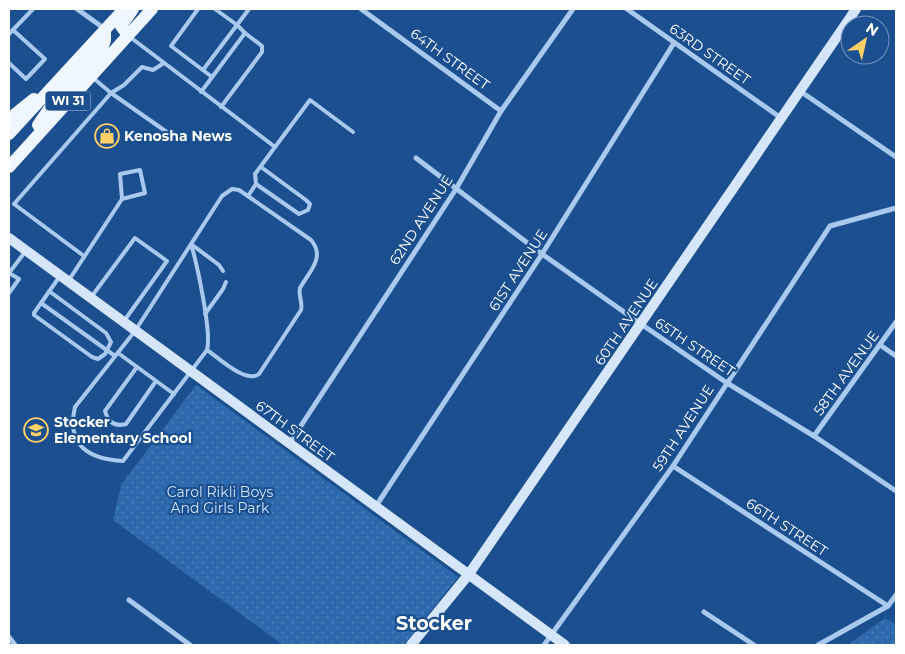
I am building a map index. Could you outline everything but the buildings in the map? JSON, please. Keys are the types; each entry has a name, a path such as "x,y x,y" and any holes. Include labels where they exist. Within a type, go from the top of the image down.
{"main road":[{"name":"WI 31","path":"9,134 124,9"},
{"path":"128,35 121,26 133,9"},
{"name":"WI 31","path":"11,165 152,9"},
{"path":"11,165 54,100 102,49 105,40 105,30"},
{"path":"9,119 54,84"}],"street":[{"path":"77,9 105,30"},
{"name":"64TH STREET","path":"361,9 501,110"},
{"name":"62ND AVENUE","path":"289,444 456,189 501,110 573,9"},
{"name":"63RD STREET","path":"627,9 781,118"},
{"name":"60TH AVENUE","path":"411,645 469,574 856,9"},
{"name":"61ST AVENUE","path":"376,506 542,254 674,43"},
{"path":"800,91 896,157"},
{"name":"65TH STREET","path":"416,158 542,254 641,324 727,383 814,436 896,491"},
{"name":"59TH AVENUE","path":"544,645 673,466 830,226 896,208"},
{"name":"67TH STREET","path":"9,238 565,645"},
{"name":"58TH AVENUE","path":"814,436 896,322"},
{"path":"880,345 896,356"},
{"name":"66TH STREET","path":"673,466 888,606"},
{"path":"818,645 888,606 896,595"},
{"path":"129,600 190,645"},
{"path":"704,612 754,645"},
{"path":"9,637 15,645"}],"lane":[{"path":"9,34 33,9"},
{"path":"198,9 171,46 212,77"},
{"path":"215,9 262,46 262,52 221,107"},
{"path":"204,70 248,9"},
{"path":"9,63 26,79 45,59 13,30"},
{"path":"201,92 245,33"},
{"path":"128,35 276,147"},
{"path":"84,256 14,204 111,93 124,85 142,67 153,70 164,63"},
{"path":"91,76 111,93 171,135"},
{"path":"248,196 256,184 255,174 310,100 353,132"},
{"path":"256,184 299,214 308,210 310,204 306,200 261,167"},
{"path":"49,291 106,333 111,342 108,351 98,359 92,357 34,315 34,313 49,291 64,279 84,256 122,199 120,174 140,170 145,193 122,199"},
{"path":"192,244 204,314 207,350 123,461 106,460 91,456 79,444 72,422 76,407 135,331 226,192 239,190 311,240 316,246 318,257 300,288 299,293 303,304 301,310 259,374 255,377 246,377 207,350"},
{"path":"90,298 135,238 167,261 123,322"},
{"path":"192,244 219,265 223,271"},
{"path":"9,293 19,279 9,273 26,251"},
{"path":"204,314 224,289 226,282"},
{"path":"41,303 108,351 137,367 174,394"},
{"path":"137,367 105,411 107,418 113,424 126,424 156,381"}],"green space":[{"name":"Carol Rikli Boys And Girls Park","path":"196,385 458,577 404,645 283,645 113,520 121,485"},
{"path":"885,618 896,625 896,645 848,645"}],"place":[{"name":"Kenosha News","path":"107,136"},
{"name":"Stocker Elementary School","path":"36,430"}],"district":[{"name":"Stocker","path":"434,623"}]}
